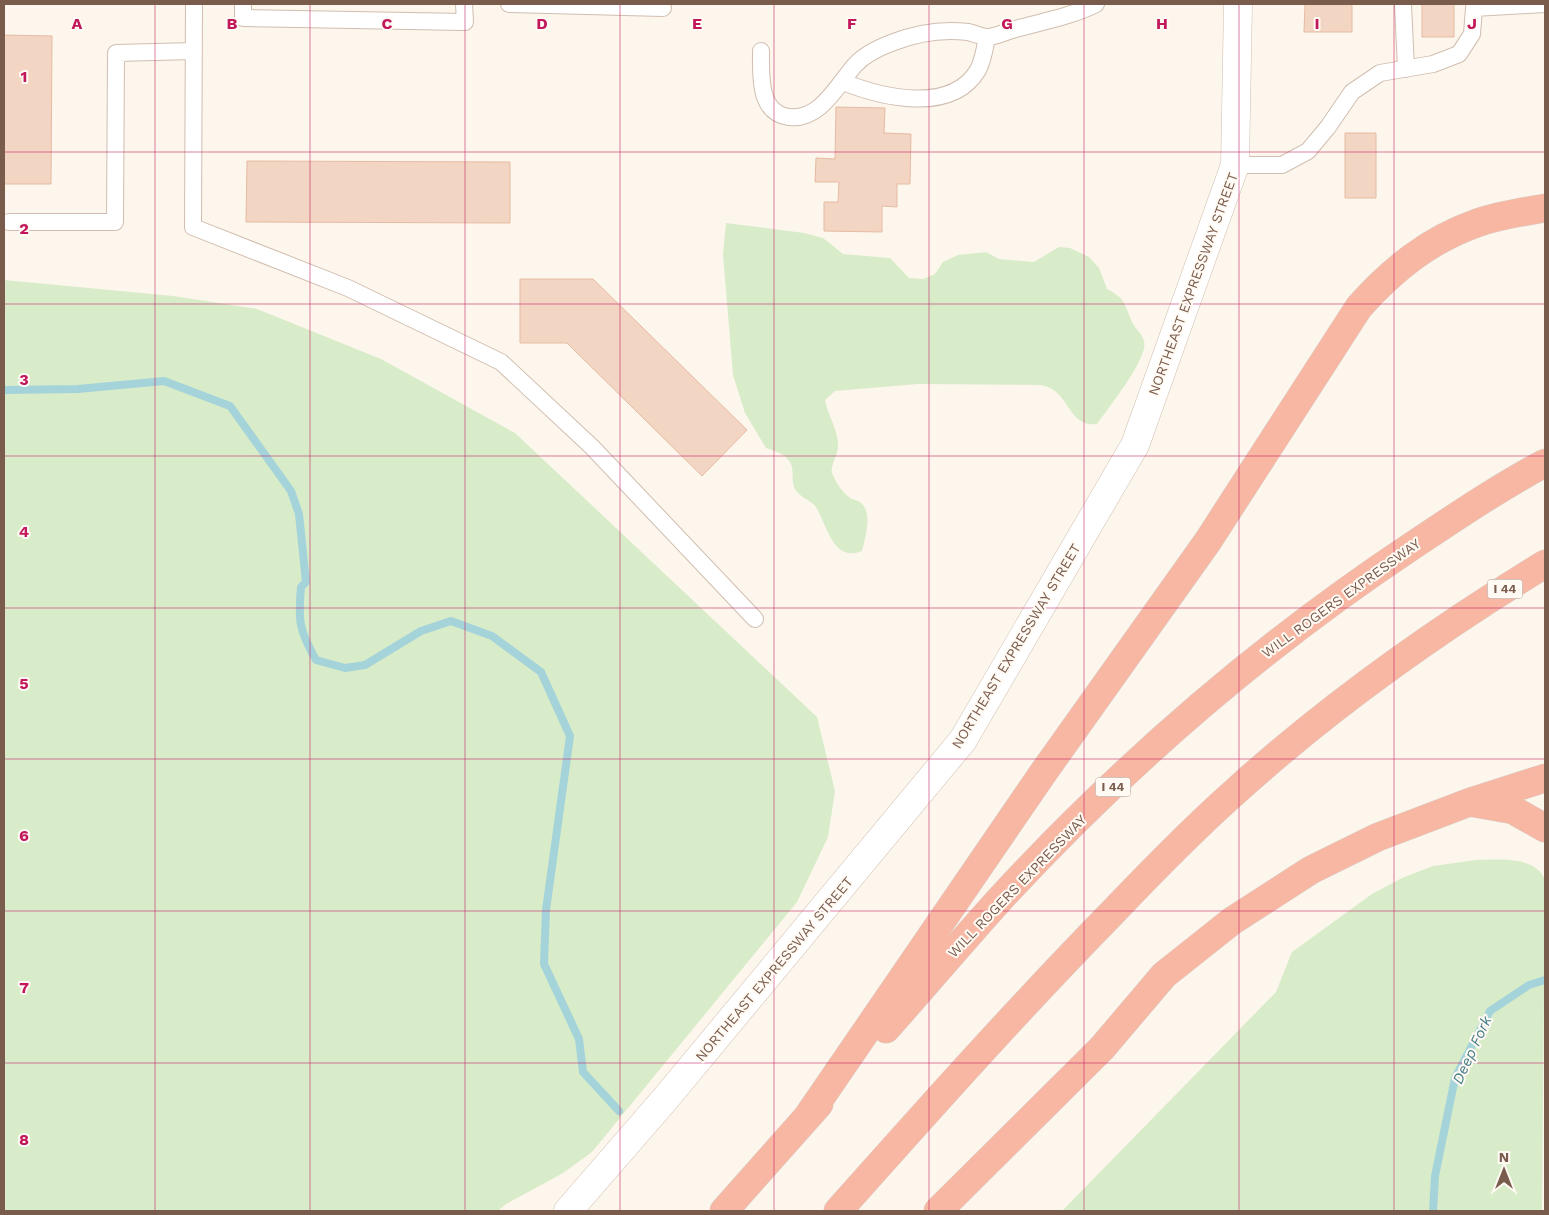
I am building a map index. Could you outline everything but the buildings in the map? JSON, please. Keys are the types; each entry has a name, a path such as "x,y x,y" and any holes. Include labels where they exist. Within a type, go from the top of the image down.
{"highway":[{"path":"808,1116 1043,774 1208,541 1359,307 1384,279 1418,252 1446,236 1479,222 1545,208"},
{"name":"WILL ROGERS EXPRESSWAY","path":"724,1211 1003,896 1167,736 1232,678 1306,620 1466,510 1545,463"},
{"name":"I 44","path":"838,1211 1040,986 1230,796 1335,708 1466,614 1545,564"},
{"path":"938,1211 1102,1048 1164,975 1232,922 1311,870 1378,837 1470,802 1545,778"},
{"path":"1470,802 1513,810 1545,828"}],"street":[{"name":"NORTHEAST EXPRESSWAY STREET","path":"568,1211 666,1098 963,740 1135,445 1235,164 1238,4"}],"lane":[{"path":"194,4 193,227 348,288 501,362 592,447 755,619"},
{"path":"243,4 243,18 465,22 464,4"},
{"path":"509,4 663,8"},
{"path":"761,51 762,87 766,102 777,113 790,117 804,116 821,106 843,82 856,64 876,49 901,39 932,32 951,31 970,32 986,37 1080,11 1096,4"},
{"path":"1403,4 1406,69"},
{"path":"1235,164 1282,166 1308,151 1352,92 1380,73 1433,64 1459,54 1472,34 1474,6 1545,4"},
{"path":"843,82 870,92 896,98 938,96 955,91 969,82 978,70 986,37"},
{"path":"9,222 115,222 116,53 194,51"}],"green space":[{"path":"726,223 804,233 823,238 843,254 890,258 909,278 923,279 935,274 943,262 958,255 986,252 999,259 1034,262 1059,247 1070,248 1089,257 1099,268 1107,289 1124,302 1133,324 1143,338 1144,349 1134,371 1097,424 1088,424 1076,417 1058,394 1051,388 1041,385 918,384 835,391 825,400 838,442 832,473 844,493 860,502 865,507 867,513 866,533 862,551 844,552 832,540 816,507 796,491 793,484 792,467 787,458 766,448 745,413 733,375 723,254"},
{"path":"4,280 173,296 257,309 381,359 515,433 817,717 835,791 828,837 797,902 592,1152 563,1173 506,1204 498,1211 4,1211"},
{"path":"1476,860 1504,860 1524,863 1533,866 1545,880 1542,1211 1062,1211 1276,992 1292,952 1372,894 1402,878 1433,866"}],"waterway":[{"path":"4,390 78,389 164,381 230,406 291,491 299,514 306,582 301,587 300,617 303,633 316,660 345,668 365,665 421,631 451,621 492,636 541,672 570,736 546,910 544,964 579,1039 583,1072 619,1111"},
{"name":"Deep Fork","path":"1433,1211 1435,1176 1455,1078 1490,1011 1529,985 1545,980"}]}
